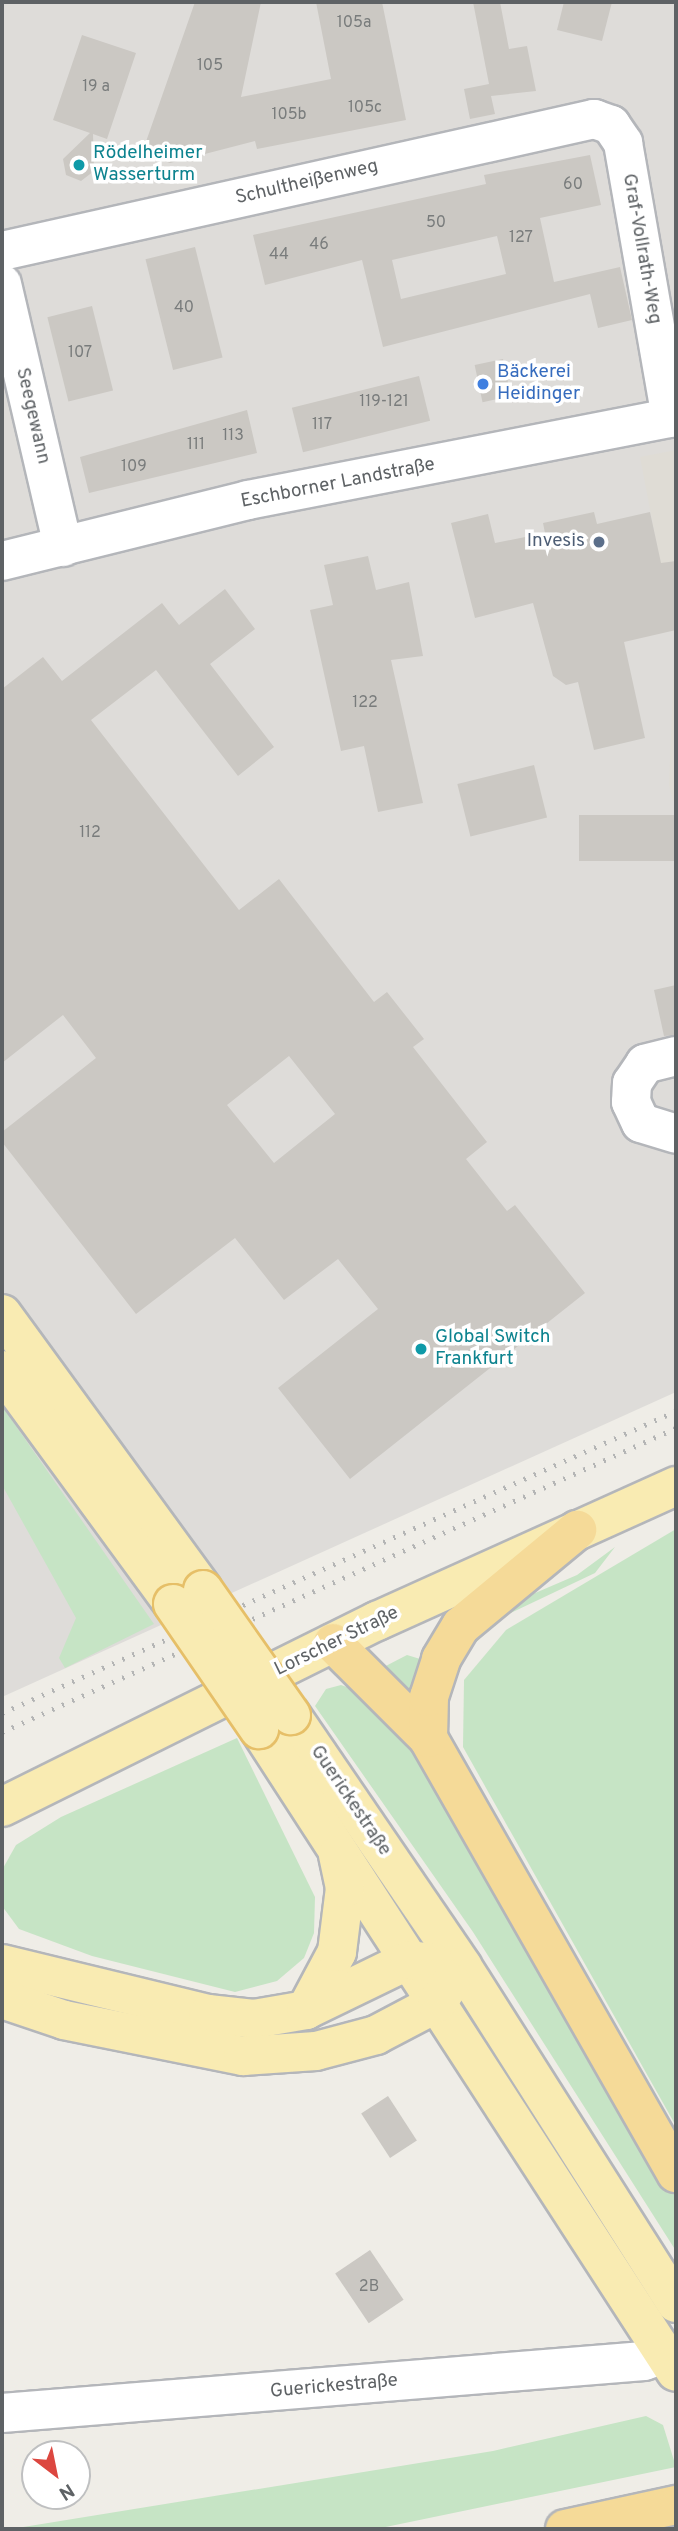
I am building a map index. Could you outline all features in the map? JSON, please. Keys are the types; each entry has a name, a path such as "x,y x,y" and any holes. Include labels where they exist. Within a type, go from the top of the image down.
{"highway":[{"path":"428,1738 429,1697 441,1659 461,1626 577,1530"},
{"path":"333,1643 428,1738 676,2173"},
{"path":"565,2529 676,2505"}],"main road":[{"name":"Guerickestraße","path":"2,1314 188,1597 275,1722 461,1966 676,2303"},
{"name":"Guerickestraße","path":"2,1370 188,1597"},
{"name":"Lorscher Straße","path":"19,1800 333,1643 676,1486"},
{"name":"Guerickestraße","path":"275,1722 337,1846 671,2363"},
{"path":"2,1834 19,1800"},
{"path":"306,2010 337,1952 345,1888 337,1846"},
{"path":"2,1939 46,1975"},
{"path":"2,1964 208,2014 254,2019 306,2010 409,1960 461,1966 437,2003 364,2038 316,2051 243,2056 101,2029 2,1999"}],"street":[{"name":"Schultheißenweg","path":"2,251 590,120 611,125"},
{"name":"Graf-Vollrath-Weg","path":"611,125 623,143 674,418"},
{"name":"Seegewann","path":"2,284 63,547"},
{"name":"Eschborner Landstraße","path":"2,561 248,500 674,418"},
{"path":"659,1128 631,1102 632,1083 645,1064 676,1056"},
{"name":"Guerickestraße","path":"2,2413 644,2361 671,2363"}],"shaded area":[{"path":"2,2 676,2 676,1392 2,1697"},
{"path":"676,450 676,800 673,801 669,785 675,640 640,457"}],"green space":[{"path":"2,1406 154,1624 65,1668 59,1658 76,1618 2,1485"},
{"path":"676,1529 676,2126 463,1747 464,1680 506,1630"},
{"path":"615,1547 595,1573 502,1617 464,1654 467,1639 512,1603 577,1575"},
{"path":"407,1655 430,1662 421,1714 378,1670"},
{"path":"341,1685 358,1691 413,1750 676,2197 676,2251 473,1932 315,1706 326,1689"},
{"path":"237,1738 315,1897 314,1933 304,1958 277,1981 235,1992 92,1956 19,1929 2,1906 2,1870 16,1845 61,1817"},
{"path":"646,2416 663,2425 676,2467 376,2529 11,2529 493,2451"}],"building":[{"path":"195,2 261,2 241,97 331,79 316,2 382,2 406,120 257,149 255,141 170,163 142,153"},
{"path":"473,2 500,2 509,49 527,46 536,91 491,96 495,114 470,119 464,89 489,84"},
{"path":"564,2 612,2 602,41 557,30"},
{"path":"82,35 136,53 107,139 93,134 94,171 81,181 66,175 63,159 90,133 53,120"},
{"path":"590,155 601,205 540,218 554,282 620,267 632,320 598,328 590,294 383,347 362,260 265,285 253,235 486,184 484,175","holes":["497,236 506,274 401,299 392,260"]},
{"path":"195,247 223,358 173,370 146,259"},
{"path":"92,306 113,390 68,402 47,317"},
{"path":"503,359 511,396 483,402 475,365"},
{"path":"419,376 430,421 303,452 292,408"},
{"path":"247,410 257,453 89,493 80,457"},
{"path":"594,512 597,524 650,512 661,563 676,561 676,630 624,642 645,738 594,750 578,682 566,685 553,676 533,603 475,618 451,523 488,514 495,543 545,533 543,523"},
{"path":"368,556 376,590 409,582 423,656 391,660 423,803 378,812 364,746 341,751 310,610 333,605 324,565"},
{"path":"225,589 255,629 210,664 274,747 238,776 156,670 91,720 239,910 279,879 374,1002 387,992 424,1039 413,1047 487,1142 466,1159 507,1211 515,1205 585,1293 350,1479 278,1388 378,1309 338,1259 284,1300 235,1238 136,1314 2,1142 2,1132 96,1058 63,1015 2,1063 2,689 43,657 62,681 162,603 179,625","holes":["289,1056 335,1114 274,1163 227,1105"]},
{"path":"534,765 547,817 470,837 457,784"},
{"path":"579,815 676,815 676,861 579,861"},
{"path":"676,985 676,1035 664,1036 654,990"},
{"path":"388,2096 417,2140 390,2158 361,2113"},
{"path":"370,2250 404,2300 369,2323 335,2273"}],"railway":[{"path":"2,1713 676,1411"},
{"path":"2,1732 676,1428"}],"place":[{"name":"Rödelheimer Wasserturm","path":"79,165"},
{"name":"Bäckerei Heidinger","path":"483,384"},
{"name":"Invesis","path":"599,542"},
{"name":"Global Switch Frankfurt","path":"421,1349"}]}
